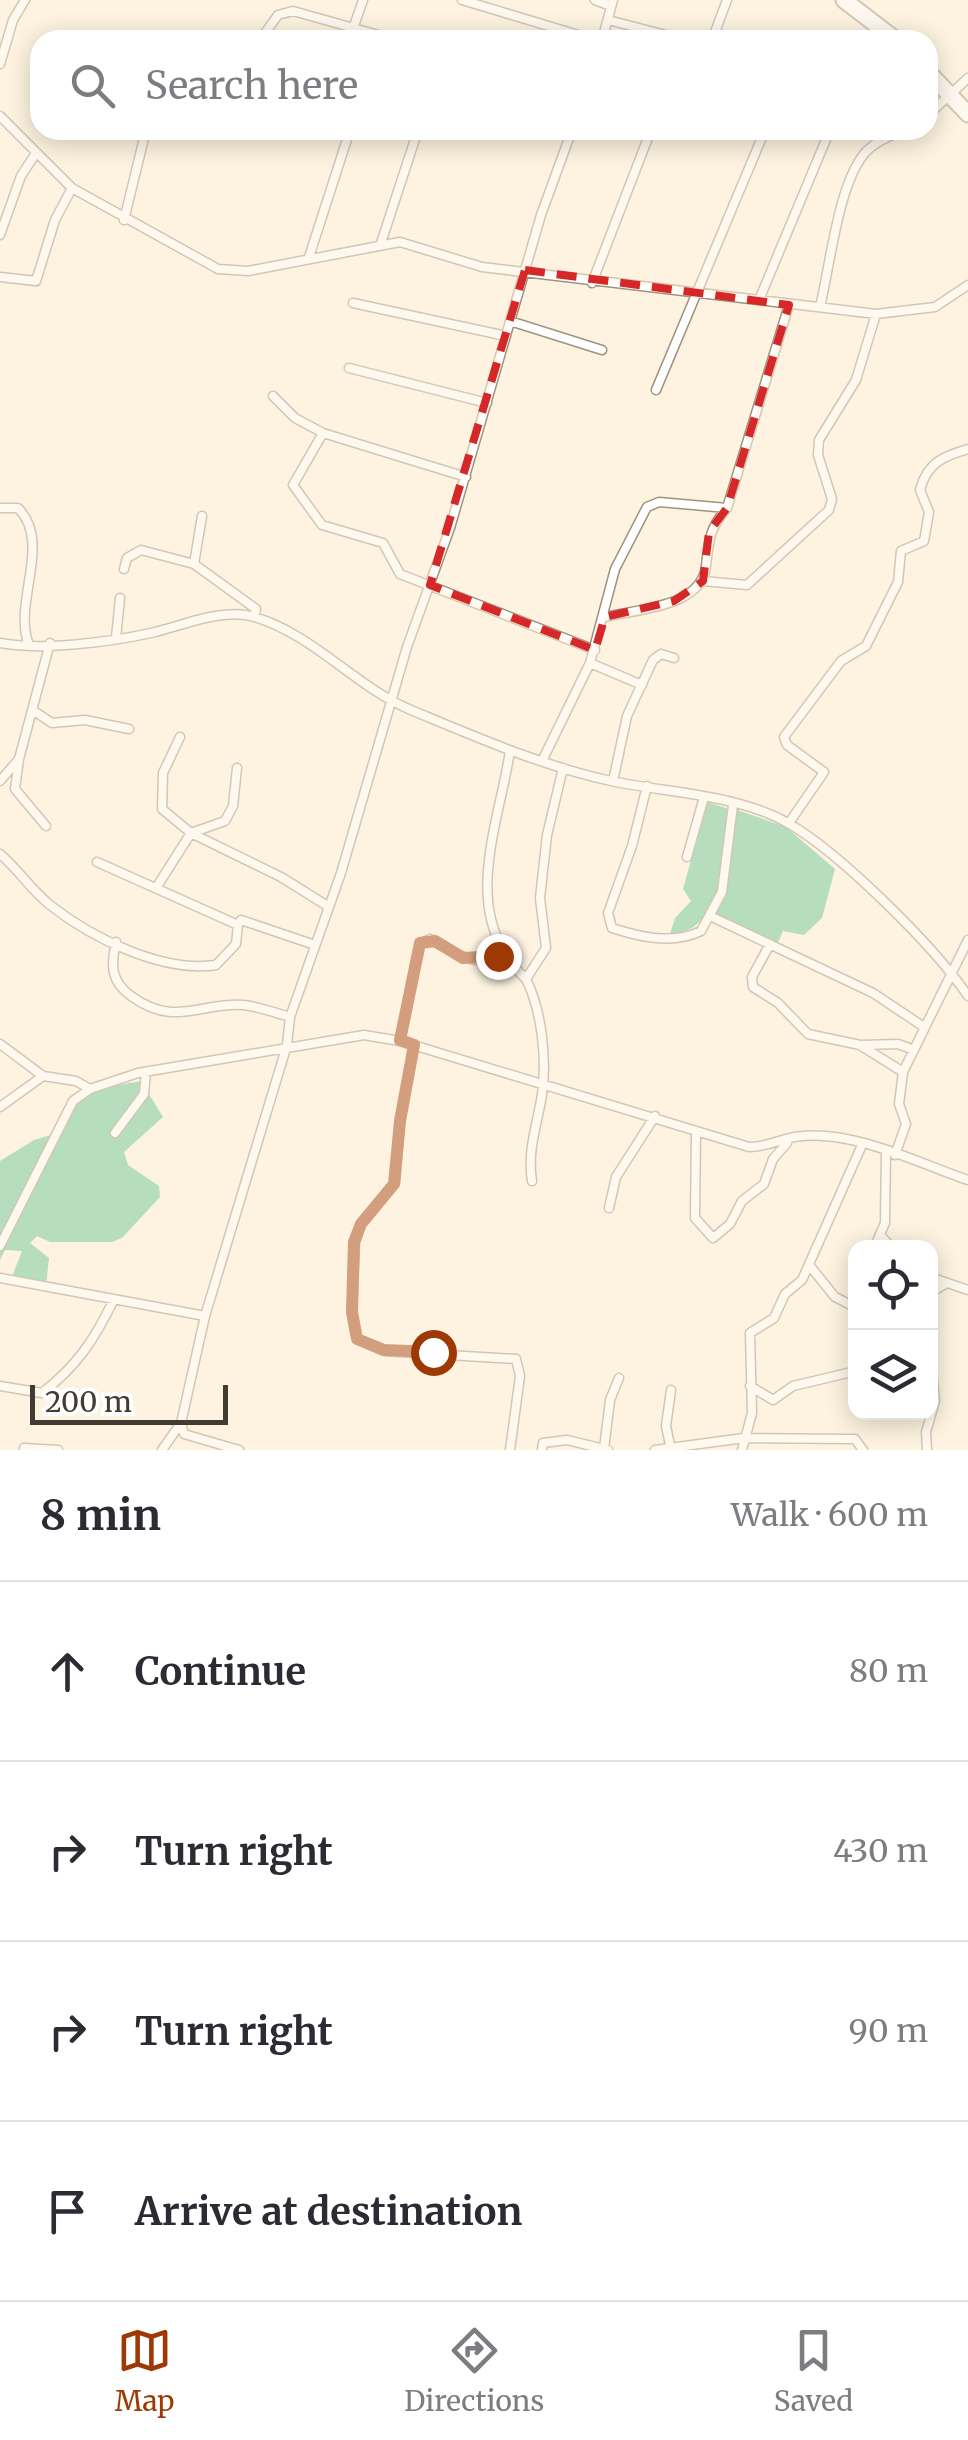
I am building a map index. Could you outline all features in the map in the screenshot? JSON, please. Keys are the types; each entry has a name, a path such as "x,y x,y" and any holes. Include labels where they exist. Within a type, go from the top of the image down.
{"highway":[{"path":"844,0 867,6 886,30"},
{"path":"938,82 968,114"}],"street":[{"path":"0,64 14,20 26,0"},
{"path":"354,26 362,0"},
{"path":"462,0 565,30"},
{"path":"594,0 612,3 604,30"},
{"path":"716,30 726,0"},
{"path":"268,30 283,12 363,30"},
{"path":"608,20 646,30"},
{"path":"938,105 968,78"},
{"path":"0,116 72,188 218,269 248,271 381,244 412,243 482,268 876,314 935,307 968,285"},
{"path":"124,220 144,140"},
{"path":"308,257 347,140"},
{"path":"381,244 415,140"},
{"path":"162,1450 181,1423 205,1316 287,1045 290,1017 466,477 525,270 569,140"},
{"path":"592,283 647,140"},
{"path":"656,390 760,140"},
{"path":"759,300 826,140"},
{"path":"820,308 847,194 861,157 883,140"},
{"path":"0,235 22,176 36,153"},
{"path":"0,277 36,282 55,220 72,188"},
{"path":"353,303 506,336"},
{"path":"606,616 674,601 695,591 704,580 708,532 727,508 789,304"},
{"path":"704,580 748,585 828,510 832,499 818,456 819,440 856,380 876,314"},
{"path":"510,322 602,350"},
{"path":"349,368 487,404"},
{"path":"273,396 296,418 324,433 466,477"},
{"path":"324,433 294,479 298,496 322,525 383,543 400,574 595,650"},
{"path":"789,823 824,772 786,745 784,738 841,661 866,646 898,582 901,551 924,541 930,512 920,490 924,478 936,460 968,450"},
{"path":"542,761 590,663 606,616 615,570 647,507 659,502 727,508"},
{"path":"0,508 18,508 29,525 31,556 22,627 29,645"},
{"path":"194,564 202,516"},
{"path":"124,569 127,558 141,550 194,564 249,601 256,609 254,617"},
{"path":"116,638 120,598"},
{"path":"0,643 29,645 116,638 219,616 254,617 316,648 390,702 510,751 613,781 704,797 789,823 875,894 952,972 968,996"},
{"path":"46,826 15,790 18,758 50,643"},
{"path":"613,781 628,716 656,656 674,658"},
{"path":"590,663 642,685"},
{"path":"34,711 52,723 84,720 129,729"},
{"path":"180,736 163,773 159,794 162,809 191,833 281,877 329,907"},
{"path":"510,751 502,812 484,878 501,952 526,979 535,997 543,1084 530,1146 532,1181"},
{"path":"0,781 18,758"},
{"path":"156,888 191,833 225,821 232,806 237,768"},
{"path":"526,979 546,948 540,898 562,768"},
{"path":"647,786 608,921 612,928 641,938 676,938 701,931 722,892 733,805"},
{"path":"687,858 704,797"},
{"path":"0,854 46,902 116,942 175,967 202,967 230,955 241,920 315,945"},
{"path":"97,862 238,925"},
{"path":"710,916 873,992 924,1027"},
{"path":"400,1040 411,967 424,939 463,958 484,959 501,952"},
{"path":"878,1240 886,1223 890,1153 906,1124 899,1104 903,1072 968,940"},
{"path":"116,942 110,967 116,980 138,1002 160,1012 246,1006 290,1017"},
{"path":"770,944 752,978 753,987 778,1003 808,1034 860,1045 898,1044 914,1050"},
{"path":"0,1246 73,1100 90,1089 146,1072 287,1045 364,1036 400,1040 749,1147 790,1139 827,1138 890,1153 968,1180"},
{"path":"0,1044 43,1076 76,1081 90,1089"},
{"path":"414,1045 400,1121 394,1184 361,1224 354,1242 352,1312 357,1339 384,1350 516,1359 520,1376 510,1450"},
{"path":"860,1045 903,1072"},
{"path":"115,1133 144,1094 146,1072"},
{"path":"0,1107 43,1076"},
{"path":"610,1208 621,1167 655,1116"},
{"path":"696,1132 695,1218 713,1238 730,1224 742,1201 764,1184 773,1159 790,1139"},
{"path":"742,1450 752,1413 750,1333 774,1318 786,1294 810,1266 862,1145"},
{"path":"880,1236 884,1240"},
{"path":"810,1266 836,1297 848,1302"},
{"path":"0,1278 205,1316"},
{"path":"938,1281 968,1290"},
{"path":"938,1288 944,1284"},
{"path":"0,1386 42,1393 65,1376 87,1352 114,1299"},
{"path":"750,1386 773,1400 793,1386 848,1373"},
{"path":"542,1450 552,1440 606,1449 610,1400 619,1378"},
{"path":"670,1445 666,1426 671,1390"},
{"path":"927,1450 929,1420"},
{"path":"181,1423 184,1434 240,1450"},
{"path":"654,1450 744,1438 856,1439 863,1450"},
{"path":"24,1448 58,1450"}],"highlighted area":[{"path":"525,270 789,305 727,508 709,532 703,581 674,601 605,617 595,650 430,585"}],"green space":[{"path":"707,802 729,809 719,886 702,919 689,930 670,934 675,918 691,901 683,889"},
{"path":"737,810 786,827 835,869 822,918 804,935 783,931 777,945 714,914 726,886"},
{"path":"141,1081 163,1117 124,1152 128,1165 159,1186 160,1197 122,1238 112,1242 50,1242 37,1236 30,1243 49,1258 46,1286 11,1279 22,1251 5,1250 0,1260 0,1161 34,1140 61,1132 75,1107 92,1093"}],"route":[{"path":"433,1352 384,1350 357,1339 352,1312 354,1242 361,1224 394,1184 400,1121 414,1045 400,1040 411,967 420,943 430,939 463,958 498,956"}]}
